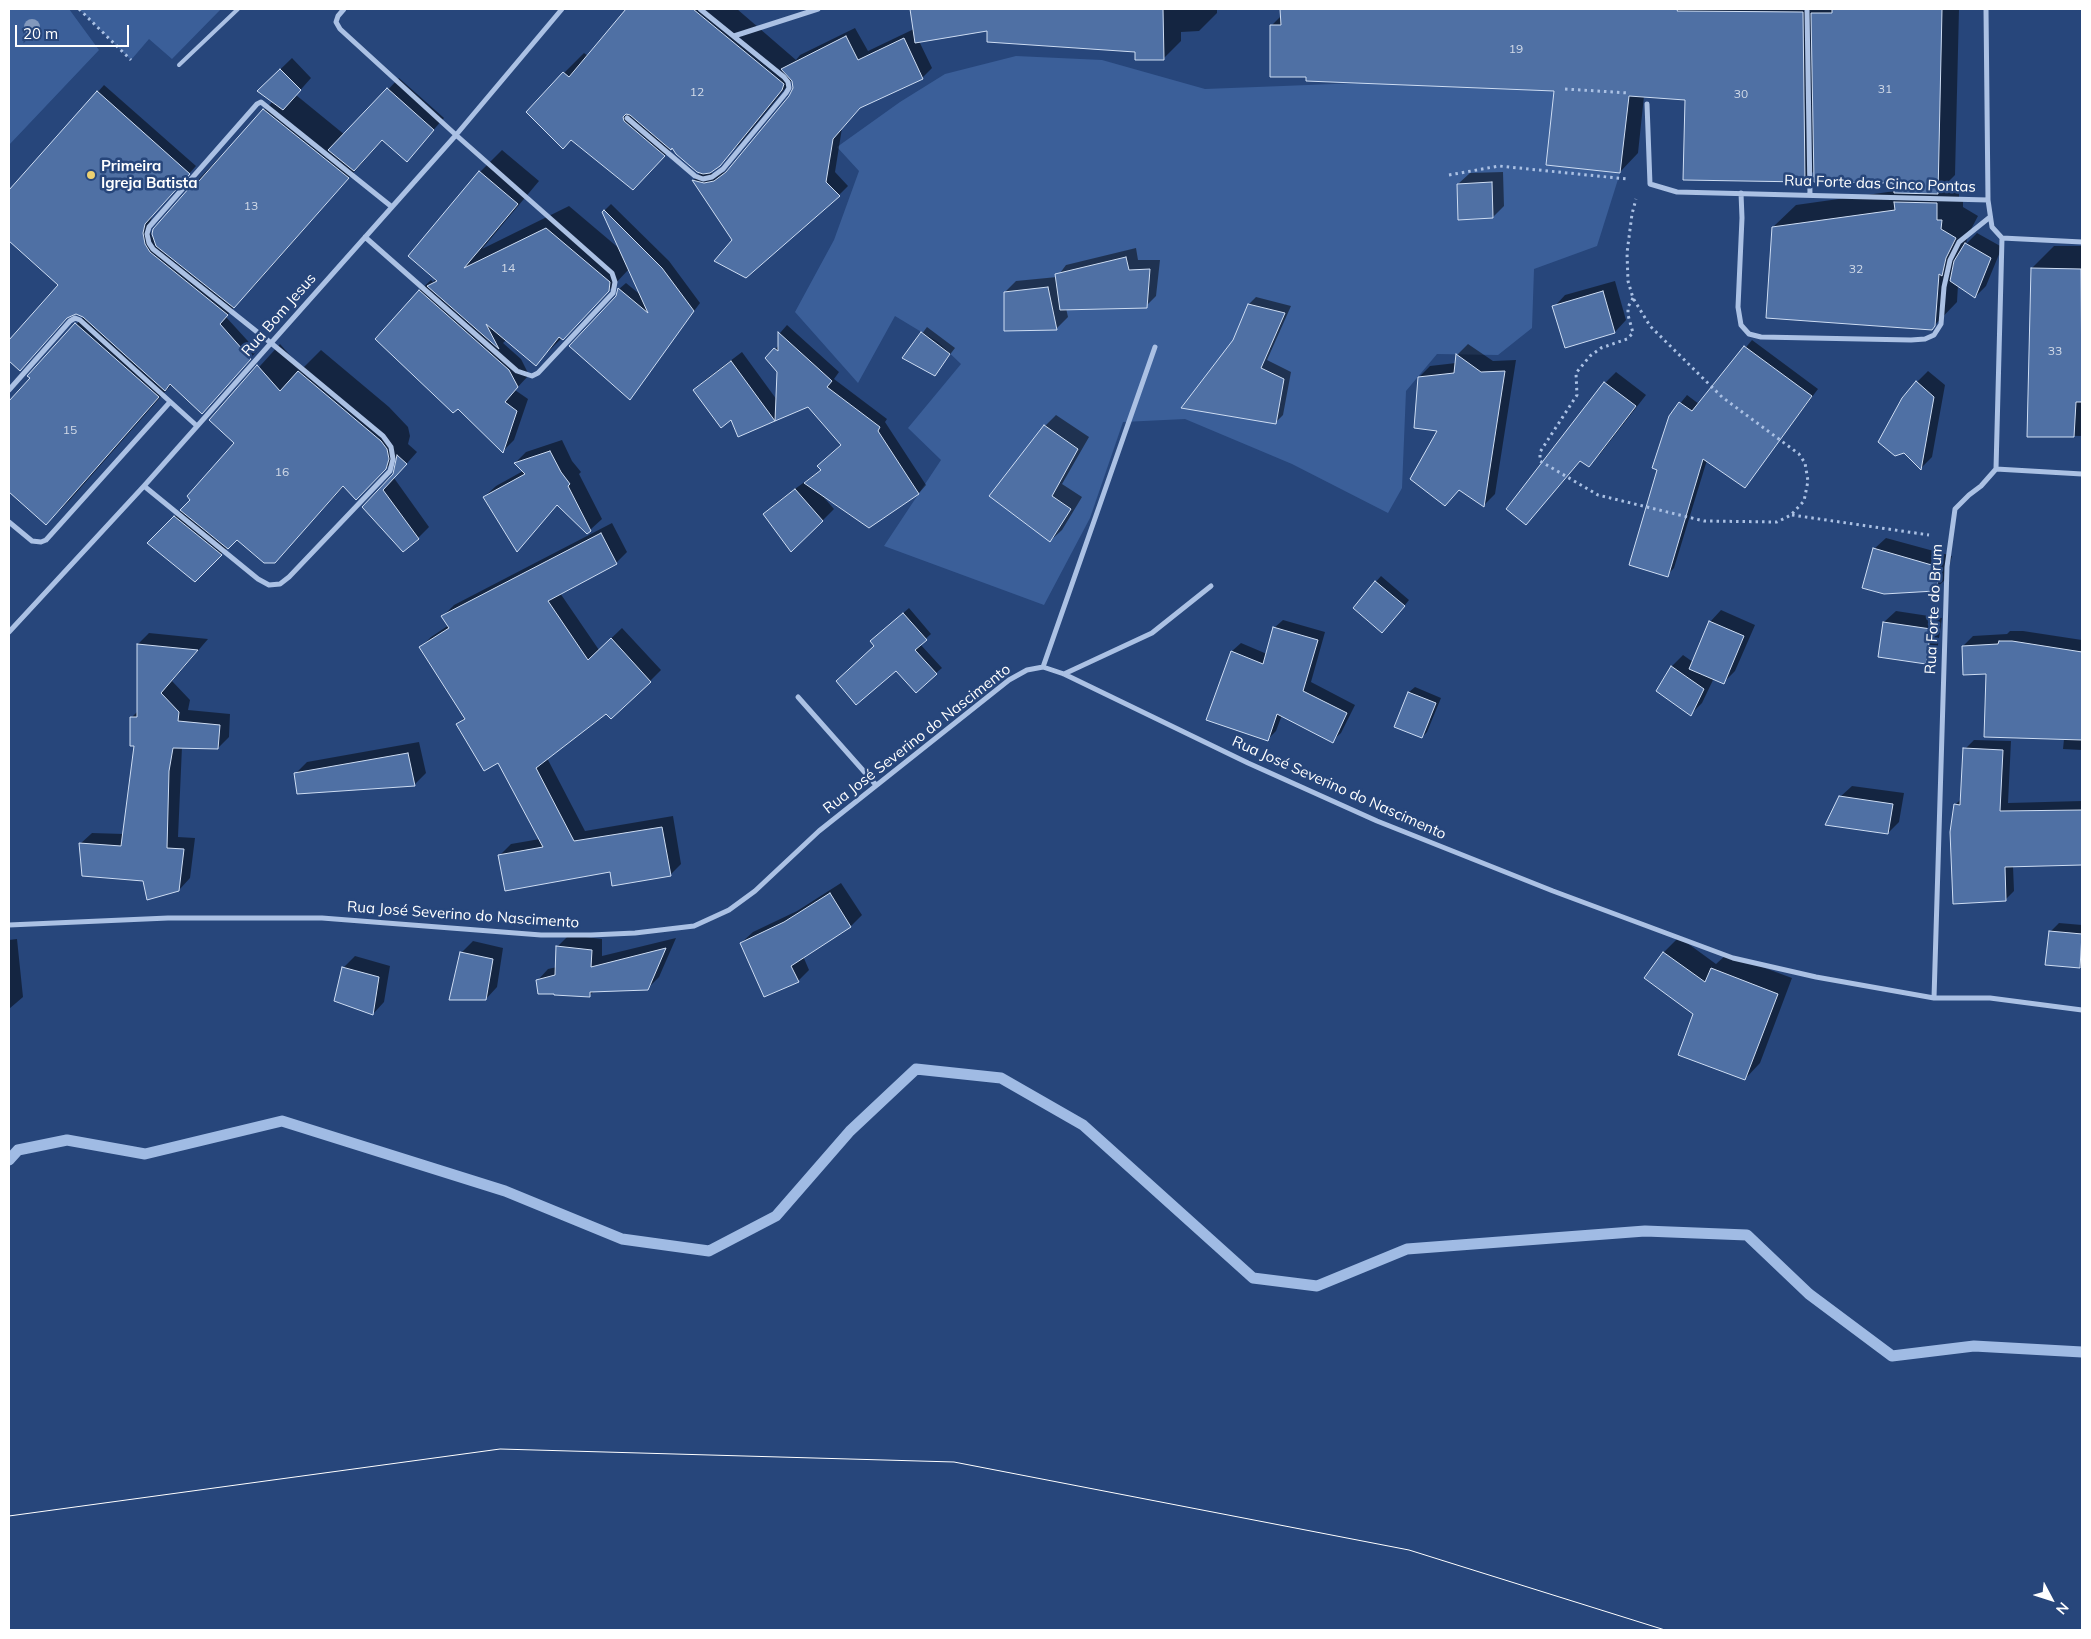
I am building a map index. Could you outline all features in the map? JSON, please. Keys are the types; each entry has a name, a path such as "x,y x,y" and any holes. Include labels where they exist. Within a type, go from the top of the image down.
{"street":[{"path":"344,9 336,22 340,29 612,274 615,282 613,292 538,373 532,376 525,375 517,371 365,237"},
{"name":"Rua Bom Jesus","path":"9,632 144,486 456,135 562,9"},
{"path":"627,118 695,176 703,179 712,177 723,169 789,88 788,82 784,77 700,9"},
{"path":"734,36 818,9"},
{"path":"1807,9 1810,195"},
{"path":"1986,9 1988,200"},
{"path":"144,486 258,579 269,585 280,584 289,577 390,471 393,459 391,447 383,436 271,343 153,249 147,234 149,227 257,104 261,102 266,104 392,207"},
{"path":"1647,104 1650,184"},
{"name":"Rua Forte das Cinco Pontas","path":"1650,184 1677,192 1988,200 1992,227 2002,238"},
{"path":"1741,193 1739,316 1741,325 1750,334 1761,337 1911,340 1924,339 1934,335 1941,324 1944,287 1950,260 1958,242 1990,217"},
{"path":"2082,242 2002,238 1996,468 2082,474"},
{"path":"9,390 70,321 75,318 80,320 197,426"},
{"path":"1043,668 1155,347"},
{"path":"9,522 32,541 41,542 46,540 170,402"},
{"name":"Rua Forte do Brum","path":"1934,998 1946,577 1950,538 1955,509 1981,486 1996,468"},
{"path":"1064,674 1152,633 1211,586"},
{"name":"Rua José Severino do Nascimento","path":"9,925 168,918 322,918 541,935 635,934 694,926 730,910 755,891 819,832 1009,680 1027,670 1043,668 1064,674 1248,763 1377,820 1632,921 1733,958 1816,977 1934,998 1990,998 2082,1010"},
{"path":"798,697 876,785"}],"lane":[{"path":"179,65 238,9"}],"path":[{"path":"78,9 130,60"},
{"path":"1565,89 1626,92 1630,93 1632,99 1647,104"},
{"path":"1449,175 1499,166 1629,180"},
{"path":"1633,298 1628,307 1628,315 1633,332 1627,339 1601,348 1590,356 1576,372 1577,395 1540,452 1540,461 1598,495 1704,521 1777,522 1791,515 1804,501 1808,481 1805,463 1799,454 1722,397 1650,326 1633,298 1628,281 1627,253 1632,214 1634,201 1650,184"},
{"path":"1791,515 1950,538"}],"shaded area":[{"path":"9,9 69,9 99,50 9,145"},
{"path":"79,9 221,9 172,59 149,39 131,60"},
{"path":"1016,56 1102,60 1205,89 1360,83 1554,90 1620,173 1597,246 1534,269 1532,328 1498,355 1437,354 1406,391 1402,488 1388,513 1292,464 1185,419 1123,422 1090,518 1044,605 884,546 941,460 908,428 961,364 938,342 895,316 858,383 795,312 834,240 859,171 837,147 900,102 945,74"}],"building":[{"path":"626,9 693,9 784,84 782,90 720,166 710,173 703,174 697,172 676,154 672,148 671,150 630,115 626,114 623,117 624,121 665,156 633,190 571,140 563,149 526,112 563,72 569,77"},
{"path":"910,9 1163,9 1164,60 1135,60 1135,52 987,42 987,31 915,43"},
{"path":"1280,9 1678,9 1677,11 1803,12 1805,182 1683,180 1685,100 1629,96 1620,173 1546,165 1554,91 1306,81 1306,77 1270,77 1270,25 1281,25"},
{"path":"1832,9 1942,9 1938,194 1894,193 1893,183 1814,182 1811,13 1832,13"},
{"path":"846,36 858,60 904,38 923,79 860,108 833,139 826,182 840,196 746,278 714,261 732,240 692,180 704,183 714,181 726,172 789,96 793,88 792,81 781,69"},
{"path":"280,69 301,90 283,110 257,91"},
{"path":"387,88 434,130 407,162 382,140 354,171 328,150"},
{"path":"97,91 190,174 145,224 143,233 145,244 150,252 228,315 220,324 251,359 202,414 170,384 165,391 83,317 76,314 67,318 20,371 9,361 9,340 58,285 9,241 9,190"},
{"path":"263,109 349,178 234,308 156,246 152,234 153,229 197,179 199,181"},
{"path":"479,171 518,204 464,268 546,228 610,282 609,291 563,340 559,337 536,366 486,324 499,349 427,286 437,281 408,256"},
{"path":"1492,182 1493,218 1458,220 1457,184"},
{"path":"1894,202 1937,203 1937,220 1942,220 1941,229 1956,238 1946,258 1942,276 1939,274 1935,326 1932,330 1766,318 1772,227 1895,210"},
{"path":"604,210 662,268 694,311 630,400 569,346 616,296 618,288 648,313 602,212"},
{"path":"1965,243 1991,258 1975,298 1950,281 1954,261"},
{"path":"1126,257 1129,270 1150,269 1147,308 1060,310 1055,274"},
{"path":"2031,268 2081,269 2082,402 2076,402 2074,437 2027,437"},
{"path":"1048,287 1057,330 1004,331 1004,292"},
{"path":"419,290 509,370 518,387 505,402 517,411 503,453 458,409 453,413 375,339"},
{"path":"1603,291 1615,333 1565,348 1552,306"},
{"path":"1248,304 1285,313 1261,368 1284,379 1276,424 1181,408 1233,340"},
{"path":"75,323 159,397 46,525 9,492 9,401 30,378 27,376"},
{"path":"778,332 832,381 827,387 880,427 878,431 919,494 869,528 804,483 821,470 817,466 841,445 808,407 775,421 777,372 765,358 774,348 778,351"},
{"path":"921,332 950,354 935,376 902,358"},
{"path":"1744,346 1812,396 1745,488 1703,459 1668,577 1629,565 1657,470 1652,468 1669,416 1679,402 1692,411"},
{"path":"1456,354 1481,372 1505,371 1484,507 1459,490 1445,506 1410,479 1437,431 1414,428 1418,377 1454,373"},
{"path":"731,361 775,421 738,437 731,420 721,428 693,390"},
{"path":"257,365 280,391 298,371 381,441 387,449 389,459 386,469 356,500 343,486 275,563 264,563 237,540 228,549 180,510 190,500 187,496 234,443 209,420"},
{"path":"1916,381 1934,397 1921,470 1904,453 1895,456 1878,442 1902,398"},
{"path":"1604,382 1636,406 1589,467 1580,461 1526,525 1506,509"},
{"path":"1044,425 1078,449 1052,496 1071,509 1050,542 989,496"},
{"path":"550,451 570,484 568,486 591,531 587,534 557,505 517,552 483,497 525,474 514,463"},
{"path":"397,455 407,464 383,490 419,539 403,552 362,507 393,474"},
{"path":"795,489 823,521 791,552 763,514"},
{"path":"174,516 222,555 195,582 147,543"},
{"path":"601,533 617,564 548,601 588,660 611,638 651,682 611,719 606,714 536,768 574,841 662,827 671,876 612,886 610,872 505,891 498,855 543,847 498,763 484,771 456,724 465,719 419,647 449,628 441,616"},
{"path":"1873,548 1942,568 1935,591 1884,594 1862,588"},
{"path":"1375,581 1405,606 1382,633 1353,608"},
{"path":"903,613 927,640 915,650 937,674 916,693 896,671 856,705 836,681 874,646 870,641"},
{"path":"1709,621 1744,636 1724,684 1689,669"},
{"path":"1883,622 1931,629 1926,664 1878,657"},
{"path":"1273,627 1318,640 1303,691 1347,713 1333,743 1277,714 1268,741 1206,720 1231,651 1263,664"},
{"path":"1999,641 2012,641 2082,652 2082,740 1984,737 1986,674 1963,675 1962,646 1998,644"},
{"path":"137,644 198,650 161,693 179,712 178,721 220,725 218,749 173,748 169,771 167,848 184,849 179,891 147,900 143,881 82,876 79,843 121,846 134,746 130,746 130,717 137,717"},
{"path":"1671,666 1704,689 1691,716 1656,691"},
{"path":"1408,692 1436,703 1422,738 1394,727"},
{"path":"1963,748 2003,750 2000,811 2082,810 2082,865 2005,867 2006,901 1953,904 1950,832 1954,804 1960,805"},
{"path":"408,753 415,786 297,794 294,773"},
{"path":"1839,796 1893,804 1888,834 1825,825"},
{"path":"830,893 851,927 791,966 799,982 764,997 740,943 784,922"},
{"path":"2049,931 2082,934 2080,968 2045,965"},
{"path":"556,946 592,950 591,967 666,948 648,990 590,992 590,997 538,994 536,980 555,975"},
{"path":"460,952 493,959 486,1000 449,1000"},
{"path":"1663,952 1705,982 1711,968 1778,994 1745,1080 1678,1055 1693,1014 1644,978"},
{"path":"342,967 379,977 373,1015 334,1001"}],"waterway":[{"path":"9,1160 18,1150 67,1140 145,1154 282,1121 505,1191 622,1239 709,1251 776,1216 850,1131 916,1069 1001,1078 1083,1125 1253,1278 1317,1286 1407,1249 1645,1231 1747,1235 1809,1294 1892,1356 1974,1346 2082,1352"}],"tram line":[{"path":"9,1516 500,1449 954,1462 1409,1550 1665,1630"}],"place":[{"name":"Primeira Igreja Batista","path":"91,175"}]}
